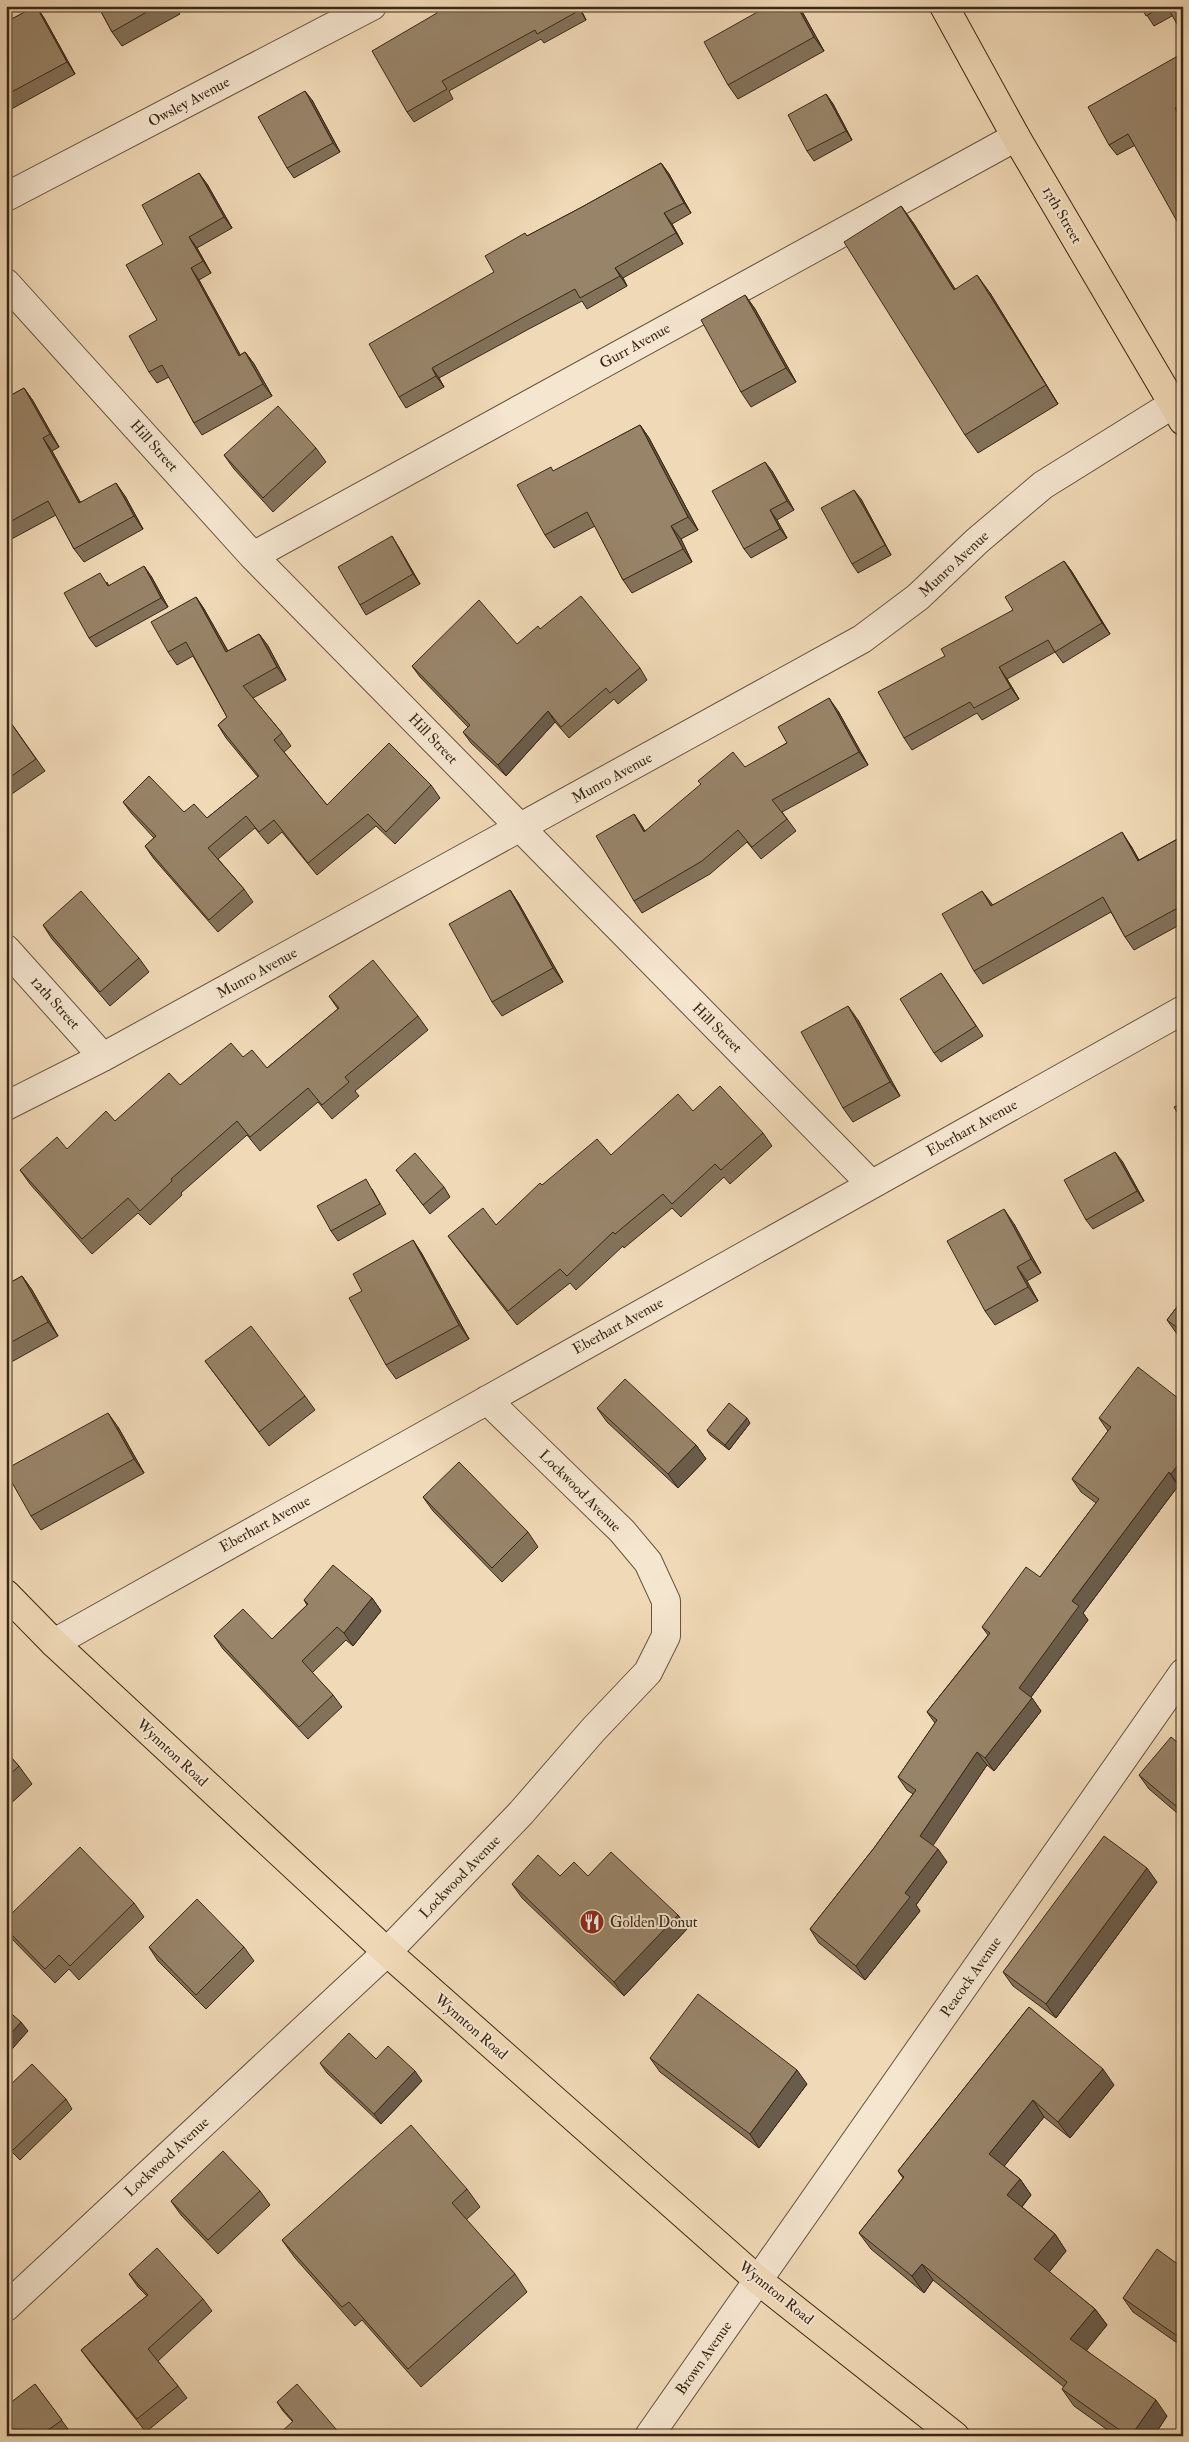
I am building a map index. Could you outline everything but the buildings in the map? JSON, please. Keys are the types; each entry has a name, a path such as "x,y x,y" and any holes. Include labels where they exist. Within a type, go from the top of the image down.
{"main road":[{"name":"13th Street","path":"944,6 1016,137 1179,408"},
{"name":"Wynnton Road","path":"6,1594 54,1643 387,1952 759,2281 955,2436"}],"street":[{"name":"Owsley Avenue","path":"6,197 372,6"},
{"name":"Gurr Avenue","path":"253,556 1016,137"},
{"name":"Hill Street","path":"6,282 253,556 871,1184"},
{"name":"Munro Avenue","path":"6,1106 103,1057 521,829 862,639 918,597 977,541 1043,484 1179,408"},
{"name":"12th Street","path":"6,949 103,1057"},
{"name":"Eberhart Avenue","path":"54,1643 1183,1010"},
{"name":"Lockwood Avenue","path":"6,2307 387,1952 521,1813 593,1730 648,1672 666,1636 666,1601 648,1562 622,1531 487,1400"},
{"name":"Peacock Avenue","path":"759,2281 1183,1674"},
{"name":"Brown Avenue","path":"649,2436 759,2281"}],"place":[{"name":"Golden Donut","path":"592,1922"}]}
